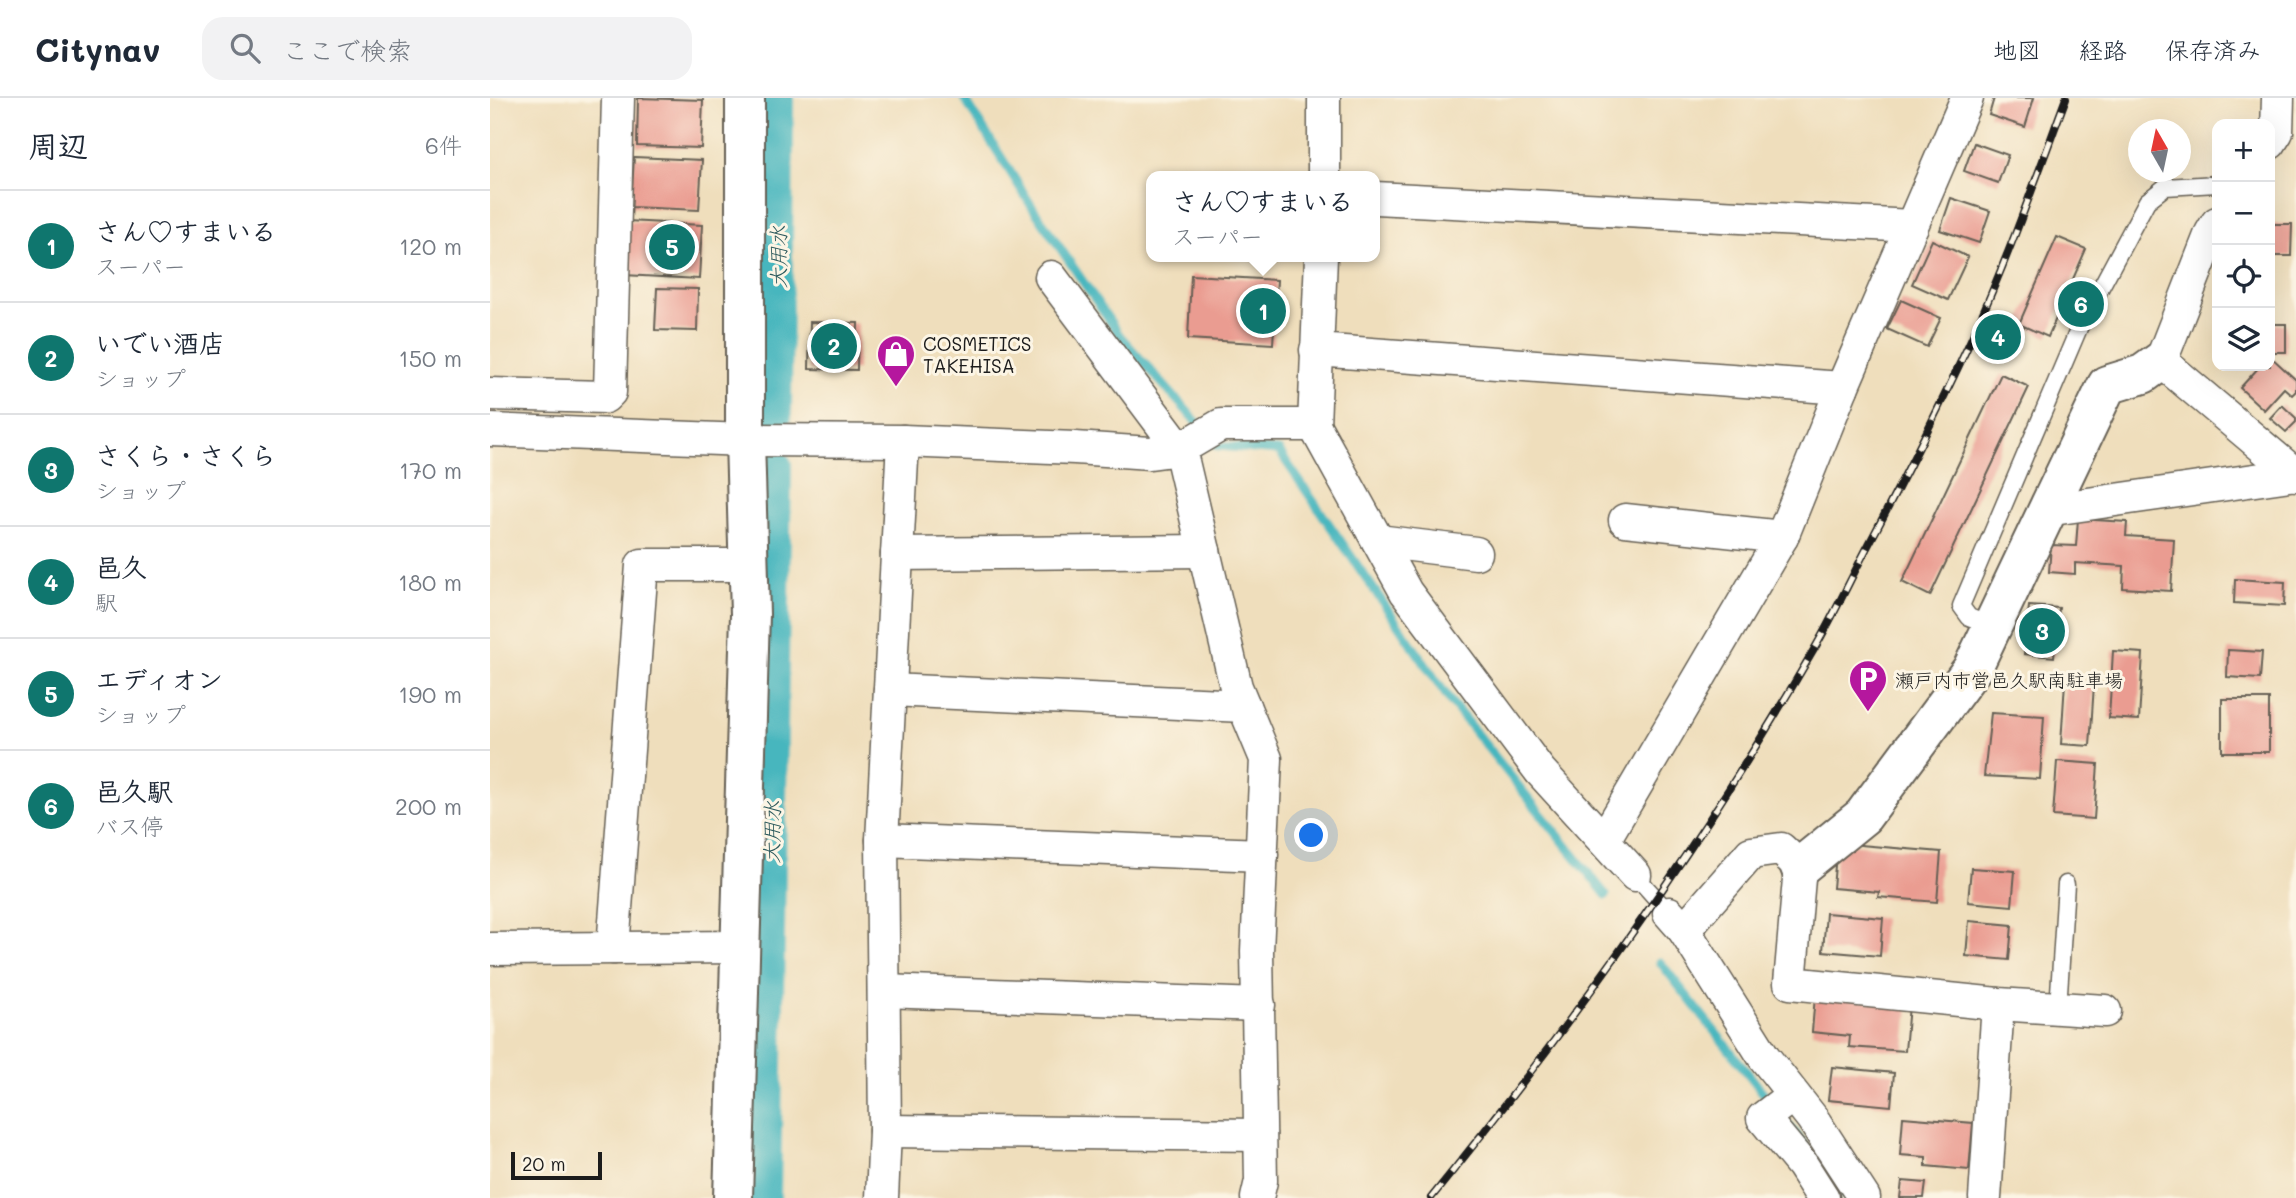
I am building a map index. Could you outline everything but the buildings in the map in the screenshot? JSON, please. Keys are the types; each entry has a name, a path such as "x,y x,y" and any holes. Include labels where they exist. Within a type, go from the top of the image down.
{"street":[{"path":"490,394 605,397 610,392 618,98"},
{"path":"733,1198 750,614 745,440 745,98"},
{"path":"1324,98 1324,171"},
{"path":"1604,840 1782,537 1842,388 1967,98"},
{"path":"2275,135 2278,98"},
{"path":"1380,198 1912,226"},
{"path":"2105,1011 1998,1004 1790,983 1800,867 1863,816 1972,668 2107,385 2143,374 2161,361 2212,231"},
{"path":"1321,262 1314,425 1406,592 1540,771 1635,875"},
{"path":"1051,277 1180,449 1236,687 1266,759 1257,951 1261,1135 1261,1181 1257,1198"},
{"path":"1316,349 1842,388"},
{"path":"2161,361 2296,474"},
{"path":"490,430 745,440 903,441 1075,447 1150,453 1180,449 1221,425 1314,425"},
{"path":"882,1198 885,1131 882,840 903,441"},
{"path":"2046,510 2296,474"},
{"path":"1625,520 1782,537"},
{"path":"1378,541 1476,554"},
{"path":"897,554 1204,551"},
{"path":"613,948 642,565 749,565"},
{"path":"890,690 1244,706"},
{"path":"882,840 1262,855"},
{"path":"1800,867 1781,849 1751,852 1676,922 1764,1058 1784,1102 1843,1163 1864,1198"},
{"path":"490,949 740,947"},
{"path":"884,991 1259,1005"},
{"path":"1985,1198 1998,1004"},
{"path":"1784,1102 1763,1118 1802,1165 1823,1198"},
{"path":"885,1131 1261,1135"}],"lane":[{"path":"1992,626 1969,617 1961,606 2079,328 2147,201 2165,187 2212,184"},
{"path":"1635,875 1676,922"},
{"path":"2059,1008 2066,884"}],"waterway":[{"name":"大用水","path":"776,415 778,98"},
{"path":"964,98 1031,205 1120,336 1202,428"},
{"path":"1211,438 1218,446 1279,451 1451,702 1606,895"},
{"name":"大用水","path":"765,1198 776,466"},
{"path":"1660,962 1843,1194"}],"railway":[{"path":"1431,1198 1535,1066 1634,930 1728,790 1816,646 1910,465 1975,331 2066,98"}],"place":[{"name":"エディオン","path":"672,247"},
{"name":"邑久駅","path":"2081,304"},
{"name":"さん♡すまいる","path":"1263,311"},
{"name":"邑久","path":"1998,337"},
{"name":"いでい酒店","path":"834,346"},
{"name":"COSMETICS TAKEHISA","path":"896,388"},
{"name":"さくら・さくら","path":"2042,631"},
{"name":"瀬戸内市営邑久駅南駐車場","path":"1868,713"}]}
